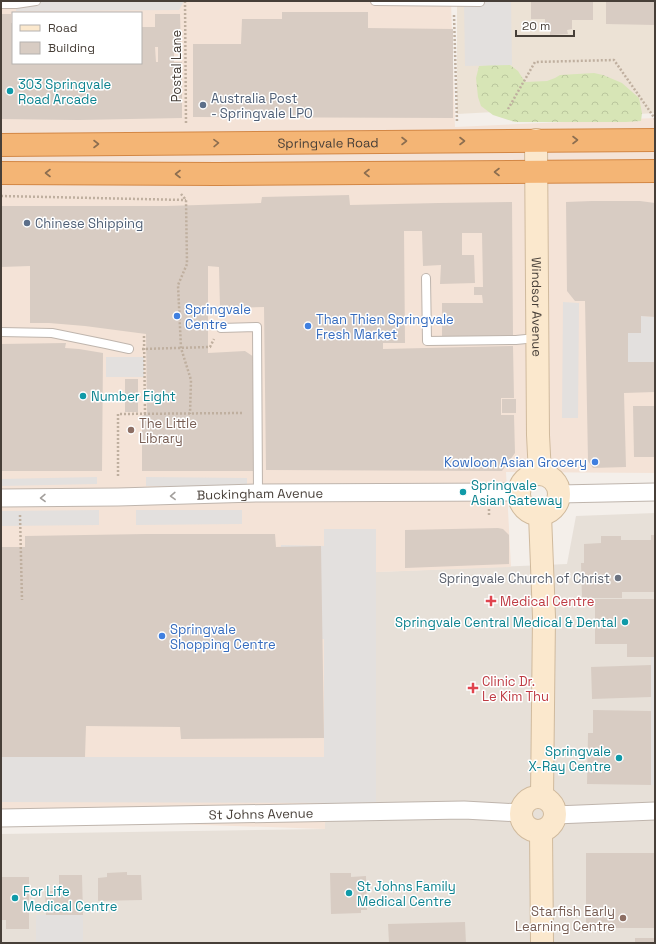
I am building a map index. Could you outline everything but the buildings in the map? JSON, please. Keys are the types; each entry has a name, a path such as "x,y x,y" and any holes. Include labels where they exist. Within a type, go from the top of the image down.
{"highway":[{"name":"Springvale Road","path":"1,145 655,140"},
{"path":"1,173 217,174 655,171"}],"street":[{"name":"Windsor Avenue","path":"536,140 536,338 540,474"},
{"path":"534,474 540,474 552,478 558,488 559,494 556,506 546,514 540,515 534,514 524,508 521,504 518,492 523,481 534,474"},
{"name":"Buckingham Avenue","path":"1,498 118,497 258,493 518,492"},
{"path":"559,494 655,492"},
{"path":"540,515 544,617 542,797"},
{"path":"542,943 548,823 555,809 548,800 542,797 536,797 526,802 522,813 524,822 531,829 536,831 548,823 655,811"},
{"name":"St Johns Avenue","path":"1,818 464,810 522,813"}],"lane":[{"path":"375,1 480,2"},
{"path":"1,4 36,2"},
{"path":"426,278 427,341 516,340 536,338"},
{"path":"221,328 257,327 258,493"},
{"path":"1,332 52,333 129,349"}],"path":[{"name":"Postal Lane","path":"183,130 186,123 185,1"},
{"path":"454,2 457,122"},
{"path":"508,109 535,62 614,60 655,119"},
{"path":"180,193 186,200 187,264 178,285 181,348 191,380 190,414"},
{"path":"1,196 186,200"},
{"path":"129,349 210,347 221,328"},
{"path":"144,336 145,414"},
{"path":"118,476 118,414 258,413"},
{"path":"20,498 22,600"}],"shaded area":[{"path":"1,1 451,1 455,127 655,118 655,473 506,472 511,567 327,574 325,829 1,818"},
{"path":"16,1 184,1 179,10 16,11"},
{"path":"457,1 655,1 655,113 494,112 457,114"},
{"path":"464,1 511,1 512,65 465,66"},
{"path":"563,302 579,303 578,418 562,418"},
{"path":"641,316 655,317 655,362 628,362 628,333 641,333"},
{"path":"106,357 144,357 144,377 106,377"},
{"path":"97,477 97,484 1,486 1,479"},
{"path":"146,477 247,478 247,486 146,486"},
{"path":"99,510 99,525 1,526 1,511"},
{"path":"136,510 242,510 242,524 136,525"},
{"path":"655,513 655,943 1,943 1,834 325,829 327,574 567,564 576,516"},
{"path":"324,529 376,529 376,803 1,802 1,757 324,757 324,639 281,639 281,545 324,546"},
{"path":"651,657 655,657 655,785 651,785"},
{"path":"36,915 83,915 83,943 36,943"}],"green space":[{"path":"510,65 518,71 525,82 547,81 560,75 594,73 603,75 622,83 639,98 642,113 641,121 515,122 493,115 481,106 478,97 476,78 479,66"}],"place":[{"name":"303 Springvale Road Arcade","path":"10,91"},
{"name":"Australia Post - Springvale LPO","path":"203,105"},
{"name":"Chinese Shipping","path":"27,223"},
{"name":"Springvale Centre","path":"177,316"},
{"name":"Than Thien Springvale Fresh Market","path":"308,326"},
{"name":"Number Eight","path":"83,396"},
{"name":"The Little Library","path":"131,430"},
{"name":"Kowloon Asian Grocery","path":"595,462"},
{"name":"Springvale Asian Gateway","path":"463,492"},
{"name":"Springvale Church of Christ","path":"618,578"},
{"name":"Medical Centre","path":"491,601"},
{"name":"Springvale Central Medical & Dental","path":"625,622"},
{"name":"Springvale Shopping Centre","path":"162,636"},
{"name":"Clinic Dr. Le Kim Thu","path":"473,688"},
{"name":"Springvale X-Ray Centre","path":"619,758"},
{"name":"St Johns Family Medical Centre","path":"349,893"},
{"name":"For Life Medical Centre","path":"15,898"},
{"name":"Starfish Early Learning Centre","path":"623,918"}]}
